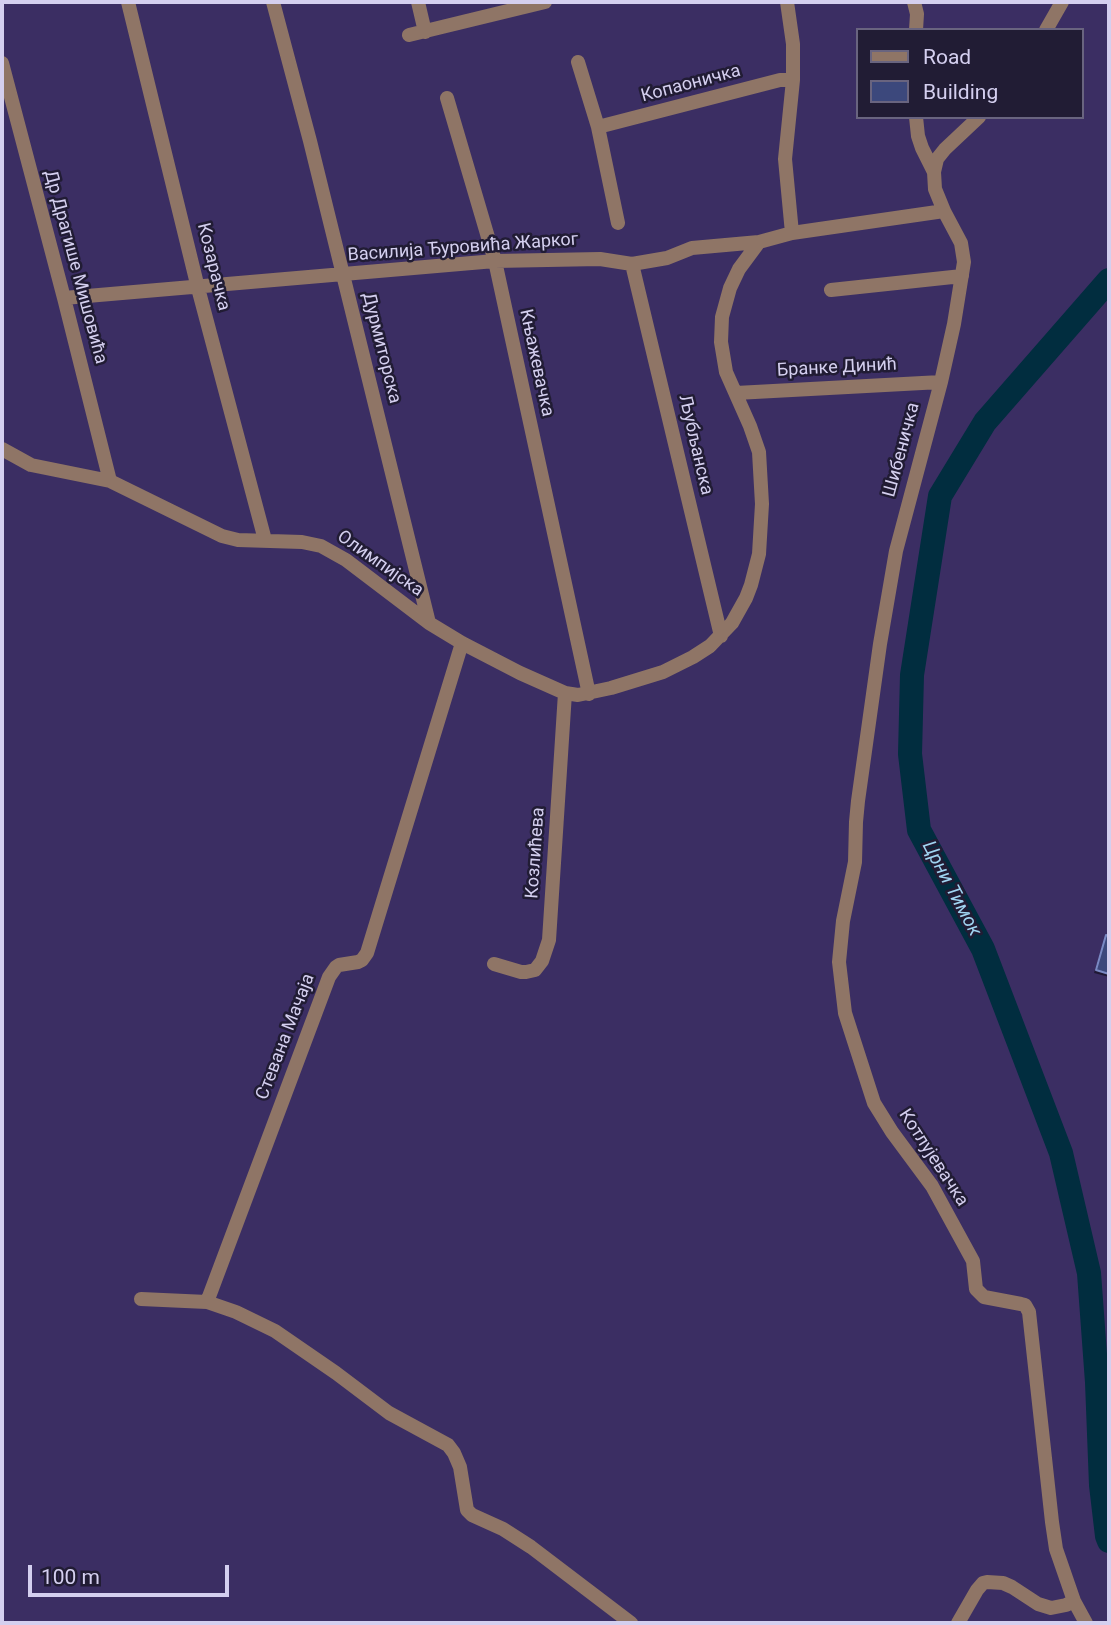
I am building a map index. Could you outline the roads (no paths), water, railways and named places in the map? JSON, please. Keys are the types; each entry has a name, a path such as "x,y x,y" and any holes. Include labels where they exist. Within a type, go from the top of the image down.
{"street":[{"name":"Козарачка","path":"128,2 198,288 265,540"},
{"name":"Дурмиторска","path":"273,2 429,623"},
{"path":"418,2 425,32"},
{"path":"409,35 545,2"},
{"path":"787,2 793,44 793,80 785,159 792,233"},
{"path":"914,2 916,28"},
{"path":"1047,28 1062,2"},
{"path":"578,62 598,127 618,223"},
{"name":"Др Драгише Мишовића","path":"2,63 110,481"},
{"name":"Копаоничка","path":"598,127 780,80 793,80"},
{"name":"Књажевачка","path":"447,98 495,261 589,694"},
{"name":"Шибеничка","path":"858,801 896,551 941,382 964,262 961,243 935,189 934,172 922,148 916,119"},
{"path":"934,172 937,159 945,149 977,119"},
{"name":"Василија Ђуровића Жарког","path":"64,298 495,261 600,259 632,264 667,258 692,248 759,242 792,233 944,211"},
{"name":"Олимпијска","path":"2,449 31,465 110,481 222,536 238,540 302,542 321,546 346,560 429,623 520,673 565,693 589,694 611,688 663,671 710,646 739,611 751,585 759,554 762,504 759,452 726,372 722,317 730,288 739,269 759,242"},
{"name":"Љубљанска","path":"632,264 721,636"},
{"path":"831,290 962,276"},
{"name":"Бранке Динић","path":"736,393 941,382"},
{"name":"Стевана Мачаја","path":"206,1302 329,977 339,965 362,960 369,948 462,643"},
{"name":"Козлићева","path":"494,964 521,972 535,970 542,961 549,940 565,693"},
{"name":"Котлујевачка","path":"858,801 855,862 843,921 839,962 845,1013 874,1103 932,1186 972,1261 976,1289 984,1297 1021,1304 1029,1311 1056,1549 1074,1601"},
{"path":"141,1299 206,1302 236,1311 275,1331 389,1413 448,1445 460,1467 467,1510 471,1515 503,1529 531,1547 631,1623"},
{"path":"958,1623 977,1590 987,1582 1003,1583 1038,1604 1051,1608 1074,1601 1086,1623"}],"waterway":[{"name":"Црни Тимок","path":"1109,280 985,422 940,496 912,675 910,754 919,830 983,949 1061,1153 1089,1273 1101,1485 1109,1541"}]}
